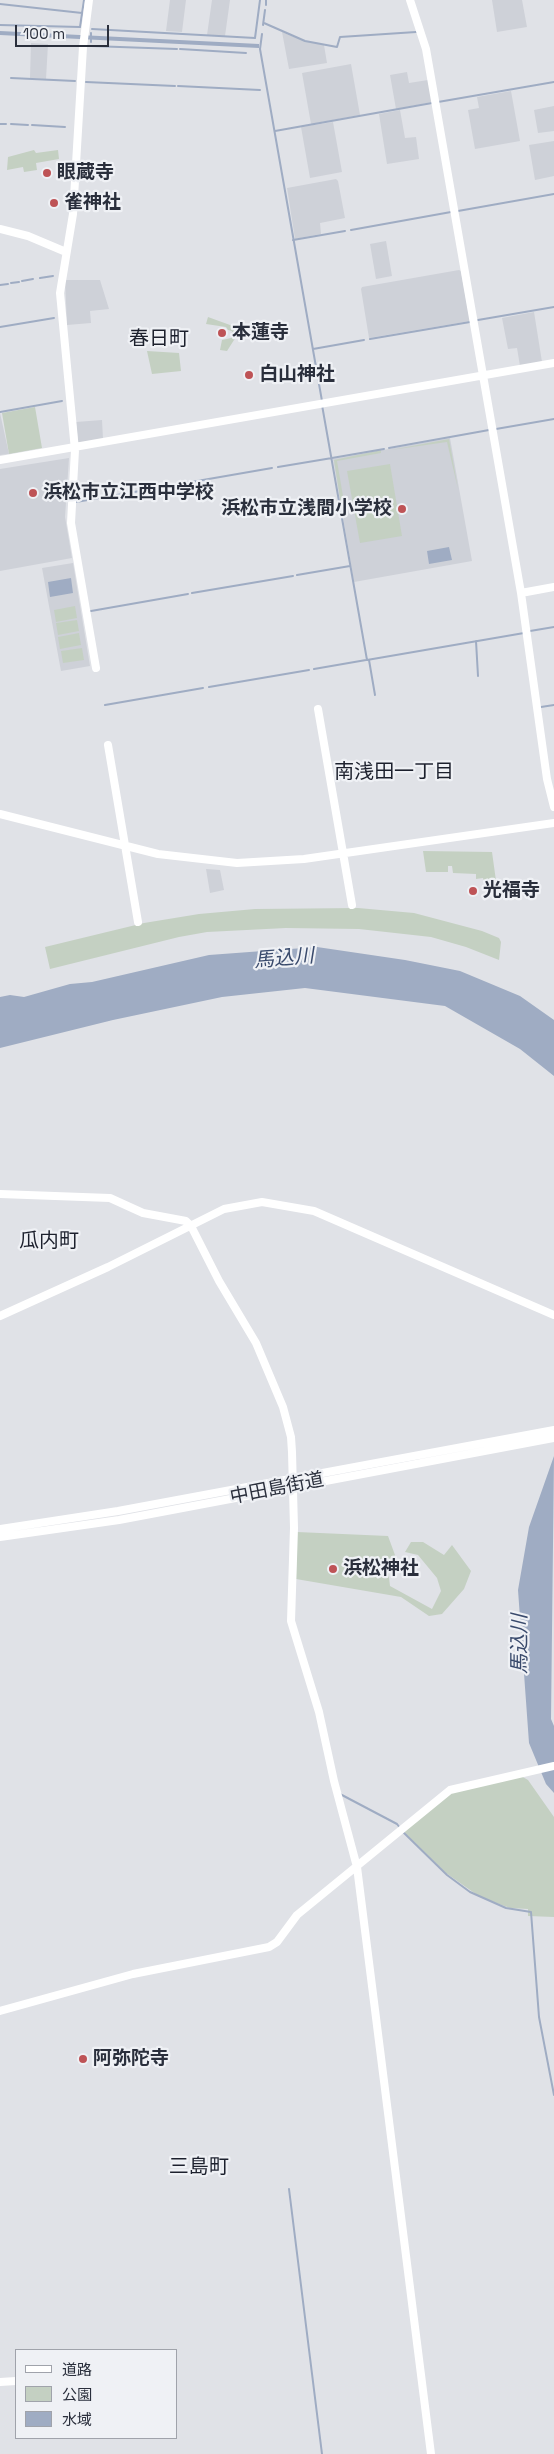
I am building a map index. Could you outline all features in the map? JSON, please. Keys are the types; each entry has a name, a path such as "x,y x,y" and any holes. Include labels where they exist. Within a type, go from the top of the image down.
{"street":[{"path":"89,0 84,42 74,204 61,278 60,300 74,448 71,523 96,668"},
{"path":"410,0 426,49 521,593 547,779 554,806"},
{"path":"0,229 28,236 66,252"},
{"path":"0,460 554,363"},
{"path":"521,593 554,587"},
{"path":"318,709 352,905"},
{"path":"108,745 138,922"},
{"path":"0,814 125,846 185,858 237,863 295,860 344,854 554,823"},
{"path":"0,1194 110,1198 143,1213 186,1221 191,1226 219,1281 256,1343 275,1385 291,1437 293,1482 290,1621 319,1712 334,1781 358,1867 430,2454"},
{"path":"0,1316 224,1209 255,1202 273,1202 314,1211 554,1315"},
{"name":"中田島街道","path":"0,1537 119,1520 293,1482 551,1431"},
{"name":"中田島街道","path":"0,1529 554,1438"},
{"path":"0,2011 133,1974 269,1947 277,1942 298,1915 450,1790 554,1766"},
{"path":"0,2382 15,2380"}],"shaded area":[{"path":"170,0 186,0 182,32 166,31"},
{"path":"212,0 230,0 225,36 207,35"},
{"path":"492,0 522,0 527,27 497,32"},
{"path":"282,32 304,41 324,45 327,63 289,69"},
{"path":"31,43 48,44 46,79 30,78"},
{"path":"351,64 360,115 311,124 302,73"},
{"path":"407,72 409,83 428,80 432,102 396,109 390,75"},
{"path":"511,91 520,141 475,149 468,110 479,108 477,97"},
{"path":"554,106 554,131 538,133 534,110"},
{"path":"400,110 405,138 416,137 419,159 387,164 379,114"},
{"path":"333,122 342,172 310,178 301,127"},
{"path":"554,141 554,176 535,180 529,145"},
{"path":"336,179 345,218 320,223 321,234 295,239 287,188"},
{"path":"386,241 392,276 376,279 370,244"},
{"path":"461,271 470,321 369,338 362,287"},
{"path":"65,280 100,280 109,309 90,311 91,323 67,325"},
{"path":"534,312 542,362 520,366 517,348 508,349 502,318"},
{"path":"0,413 9,454 0,455"},
{"path":"102,420 103,439 78,443 76,422"},
{"name":"浜松市立浅間小学校","path":"450,438 472,561 354,582 333,459"},
{"name":"浜松市立江西中学校","path":"69,458 65,517 72,558 0,571 0,469"},
{"path":"73,563 90,666 61,671 42,568"},
{"path":"206,869 220,870 224,890 210,893"}],"green space":[{"path":"34,150 36,153 58,150 59,159 36,163 37,170 24,172 23,167 7,170 8,157"},
{"path":"208,317 241,329 227,351 220,350 222,340 231,338 232,331 226,327 206,324"},
{"path":"147,351 179,353 181,371 152,374"},
{"path":"35,407 42,448 9,454 2,413"},
{"path":"449,439 458,489 447,442 391,450"},
{"path":"381,450 381,453 337,461 345,508 342,510 334,460"},
{"path":"390,464 402,536 360,543 347,471"},
{"path":"75,606 77,618 56,622 54,610"},
{"path":"77,620 79,631 58,635 56,623"},
{"path":"79,633 81,645 60,649 58,637"},
{"path":"82,648 84,660 63,663 61,651"},
{"path":"423,851 492,852 497,888 492,889 487,882 484,882 483,878 476,879 476,874 453,873 452,866 448,866 448,872 426,872"},
{"path":"358,908 414,913 482,931 499,938 501,942 499,960 466,947 431,937 359,929 286,928 207,932 179,937 50,969 45,947 144,923 199,914 255,909"},
{"path":"297,1532 388,1536 395,1555 388,1569 390,1586 432,1609 441,1591 437,1578 418,1555 405,1552 411,1542 423,1542 444,1555 452,1545 471,1571 464,1589 442,1614 429,1616 401,1597 296,1579"},
{"path":"521,1776 528,1780 554,1817 554,1917 528,1916 528,1909 510,1908 480,1897 446,1873 403,1831 439,1801 455,1791"}],"water":[{"path":"0,31 259,44 259,48 0,35"},
{"path":"449,547 452,560 429,564 427,551"},
{"path":"71,578 73,593 50,597 48,582"},
{"name":"馬込川","path":"317,947 405,960 460,971 520,996 554,1020 554,1076 520,1049 445,1006 305,988 222,997 113,1020 0,1048 0,997 10,995 24,997 70,984 92,982 209,955"},
{"path":"554,1456 551,1719 554,1726 554,1793 546,1784 529,1743 518,1590 529,1527"}],"waterway":[{"path":"0,25 80,27 84,0"},
{"path":"92,29 255,38 260,0"},
{"path":"266,0 266,5"},
{"path":"0,4 82,13"},
{"path":"263,25 265,10"},
{"path":"264,23 305,41 337,47 340,37 416,32"},
{"path":"91,33 91,42"},
{"path":"262,34 260,49 322,401"},
{"path":"91,46 177,49"},
{"path":"180,49 246,53"},
{"path":"11,78 75,81"},
{"path":"86,82 175,86"},
{"path":"438,102 554,82"},
{"path":"178,86 260,90"},
{"path":"275,131 432,103"},
{"path":"0,124 6,124"},
{"path":"11,124 28,125"},
{"path":"32,125 65,127"},
{"path":"458,211 554,194"},
{"path":"351,230 451,212"},
{"path":"293,240 345,231"},
{"path":"40,278 53,276"},
{"path":"22,281 33,279"},
{"path":"11,283 19,282"},
{"path":"0,285 8,284"},
{"path":"478,320 554,307"},
{"path":"0,327 54,318"},
{"path":"370,339 470,322"},
{"path":"313,349 364,340"},
{"path":"0,412 62,401"},
{"path":"322,405 367,660 524,633"},
{"path":"496,429 554,419"},
{"path":"389,448 489,430"},
{"path":"332,458 384,449"},
{"path":"278,467 332,458"},
{"path":"174,485 272,468"},
{"path":"76,502 169,486"},
{"path":"297,575 350,566"},
{"path":"192,593 293,576"},
{"path":"91,611 188,594"},
{"path":"530,631 554,627"},
{"path":"476,641 478,676"},
{"path":"314,669 366,660"},
{"path":"369,660 375,695"},
{"path":"209,687 309,670"},
{"path":"105,705 203,688"},
{"path":"541,707 554,705"},
{"path":"340,1794 397,1824 400,1828"},
{"path":"403,1832 447,1875 470,1892 506,1908 531,1912 539,2017 554,2095"},
{"path":"289,2189 322,2454"}],"place":[{"name":"眼蔵寺","path":"47,173"},
{"name":"雀神社","path":"54,203"},
{"name":"本蓮寺","path":"222,333"},
{"name":"白山神社","path":"249,375"},
{"name":"浜松市立江西中学校","path":"33,493"},
{"name":"浜松市立浅間小学校","path":"402,509"},
{"name":"光福寺","path":"473,891"},
{"name":"浜松神社","path":"333,1569"},
{"name":"阿弥陀寺","path":"83,2059"}],"district":[{"name":"春日町","path":"159,340"},
{"name":"南浅田一丁目","path":"394,773"},
{"name":"瓜内町","path":"49,1242"},
{"name":"三島町","path":"199,2168"}]}
